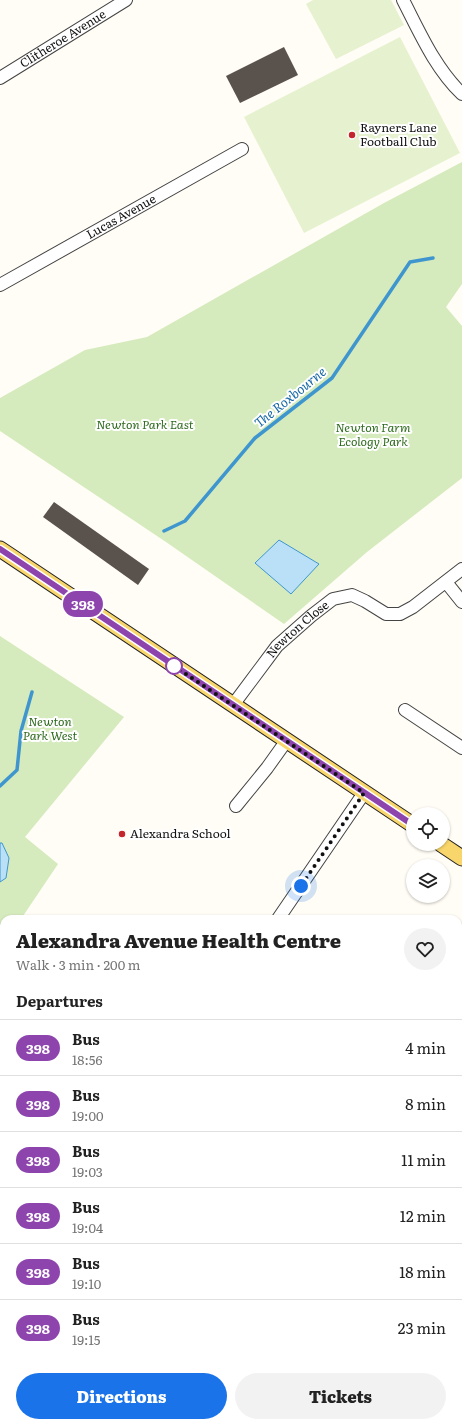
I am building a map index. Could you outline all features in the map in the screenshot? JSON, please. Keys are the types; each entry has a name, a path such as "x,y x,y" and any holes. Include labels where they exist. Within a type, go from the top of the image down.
{"main road":[{"path":"0,549 406,820"},
{"path":"450,850 462,858"}],"street":[{"name":"Clitheroe Avenue","path":"0,78 126,0"},
{"path":"403,0 428,50 443,72 462,94"},
{"name":"Lucas Avenue","path":"0,285 242,149"},
{"name":"Newton Close","path":"233,705 277,646 333,599 352,595 386,614 400,614 413,607 462,569"},
{"path":"446,582 462,602"},
{"path":"405,710 462,748"},
{"path":"236,806 267,768 287,740"},
{"path":"281,915 364,793"}],"green space":[{"path":"313,0 391,0 404,25 336,59 306,4"},
{"name":"Rayners Lane Football Club","path":"400,37 460,153 304,233 244,117"},
{"path":"462,162 462,284 446,307 462,326 462,478 367,552 284,624 166,542 0,431 0,398 85,350 147,337 384,203"},
{"name":"Newton Park West","path":"0,636 124,717 25,837 58,864 24,915 0,915"}],"water":[{"path":"279,540 319,564 291,594 255,563"},
{"path":"0,843 2,843 9,858 6,878 0,882"}],"building":[{"path":"284,47 298,75 240,103 226,76"},
{"path":"54,502 149,569 138,585 43,517"}],"waterway":[{"name":"The Roxbourne","path":"164,531 185,521 255,438 332,378 410,262 433,258"},
{"name":"The Roxbourne","path":"0,786 17,770 21,731 32,692"}],"bus line":[{"name":"398","path":"0,549 406,820"}],"place":[{"name":"Rayners Lane Football Club","path":"352,135"},
{"name":"Alexandra School","path":"122,834"}],"route":[{"path":"174,666 287,740 364,793 301,886"}],"park label":[{"name":"Newton Park East","path":"145,425"},
{"name":"Newton Farm Ecology Park","path":"373,435"}]}
